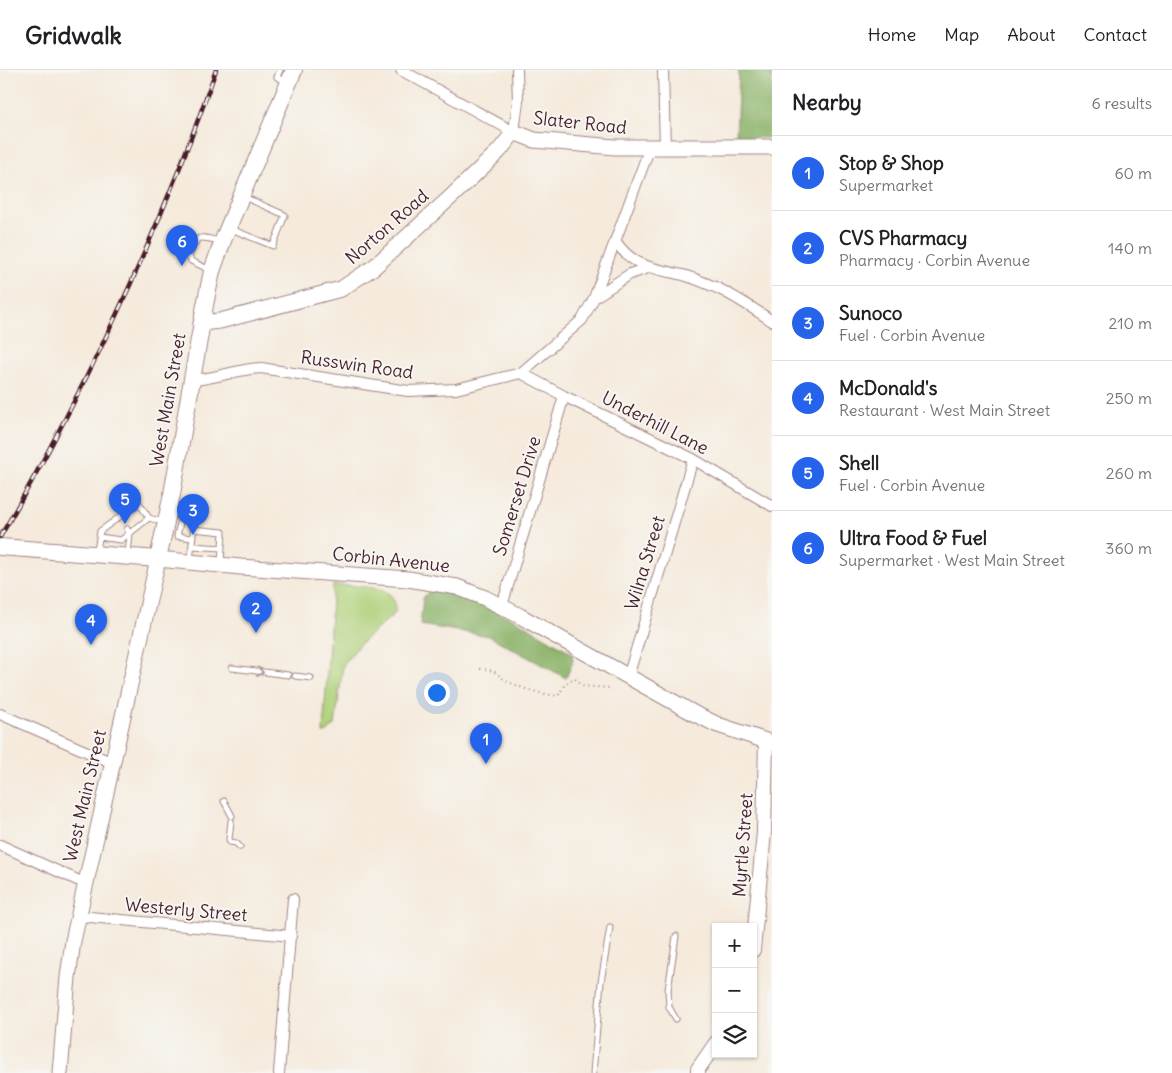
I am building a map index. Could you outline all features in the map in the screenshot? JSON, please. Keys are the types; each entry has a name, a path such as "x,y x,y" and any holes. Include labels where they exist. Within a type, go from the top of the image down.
{"main road":[{"name":"West Main Street","path":"60,1073 69,964 158,559 171,524 192,380 212,271 288,74"},
{"name":"Slater Road","path":"514,132 534,140 615,147 772,147"},
{"name":"Norton Road","path":"202,323 220,321 341,289 382,260 499,151 514,132"},
{"name":"Corbin Avenue","path":"0,547 426,581 469,591 502,606 706,720 769,742"}],"street":[{"name":"Slater Road","path":"401,70 514,132"},
{"path":"514,132 518,101 517,70"},
{"path":"658,147 664,70"},
{"name":"Russwin Road","path":"192,380 260,368 408,391 456,388 521,373 582,320 594,298 616,242 658,147"},
{"path":"616,242 623,253 648,268 685,276 717,288 772,321"},
{"path":"594,298 630,274 648,268"},
{"name":"Underhill Lane","path":"521,373 693,459 772,506"},
{"name":"Somerset Drive","path":"502,606 564,396"},
{"name":"Wilna Street","path":"628,677 693,459"},
{"path":"0,714 113,763"},
{"name":"Myrtle Street","path":"756,923 764,832 769,742"},
{"path":"0,845 86,884"},
{"path":"279,1073 293,899"},
{"name":"Westerly Street","path":"79,916 291,936"},
{"path":"698,1073 698,1069 712,1049"}],"lane":[{"path":"212,271 191,261 189,256 196,240 200,237 225,234 273,246 285,215 242,195"},
{"path":"96,554 100,531 120,519 138,503 149,518 171,524 192,538"},
{"path":"99,537 121,540 128,531 149,518"},
{"path":"171,524 195,518 190,562"},
{"path":"193,530 223,532 221,565"},
{"path":"128,531 128,556"},
{"path":"192,546 222,548"},
{"path":"232,668 288,675"},
{"path":"295,676 310,678"},
{"path":"224,801 231,819 228,839 240,847"},
{"path":"593,1073 601,982 610,927"},
{"path":"676,936 668,990 669,1007 676,1020"}],"path":[{"path":"480,669 493,669 509,682 538,693 558,696 565,684 574,678 583,686 610,688"}],"green space":[{"path":"739,70 772,70 772,138 736,137"},
{"path":"333,585 382,590 393,599 395,613 359,645 343,665 335,725 326,733 323,733"},
{"path":"431,589 459,597 518,621 572,653 573,661 566,678 489,636 420,625 423,598"}],"railway":[{"path":"0,537 92,367 119,309 170,191 216,70"}],"place":[{"name":"Ultra Food & Fuel","path":"182,266"},
{"name":"Shell","path":"125,524"},
{"name":"Sunoco","path":"193,535"},
{"name":"CVS Pharmacy","path":"256,633"},
{"name":"McDonald's","path":"91,645"},
{"name":"Stop & Shop","path":"486,764"}]}
